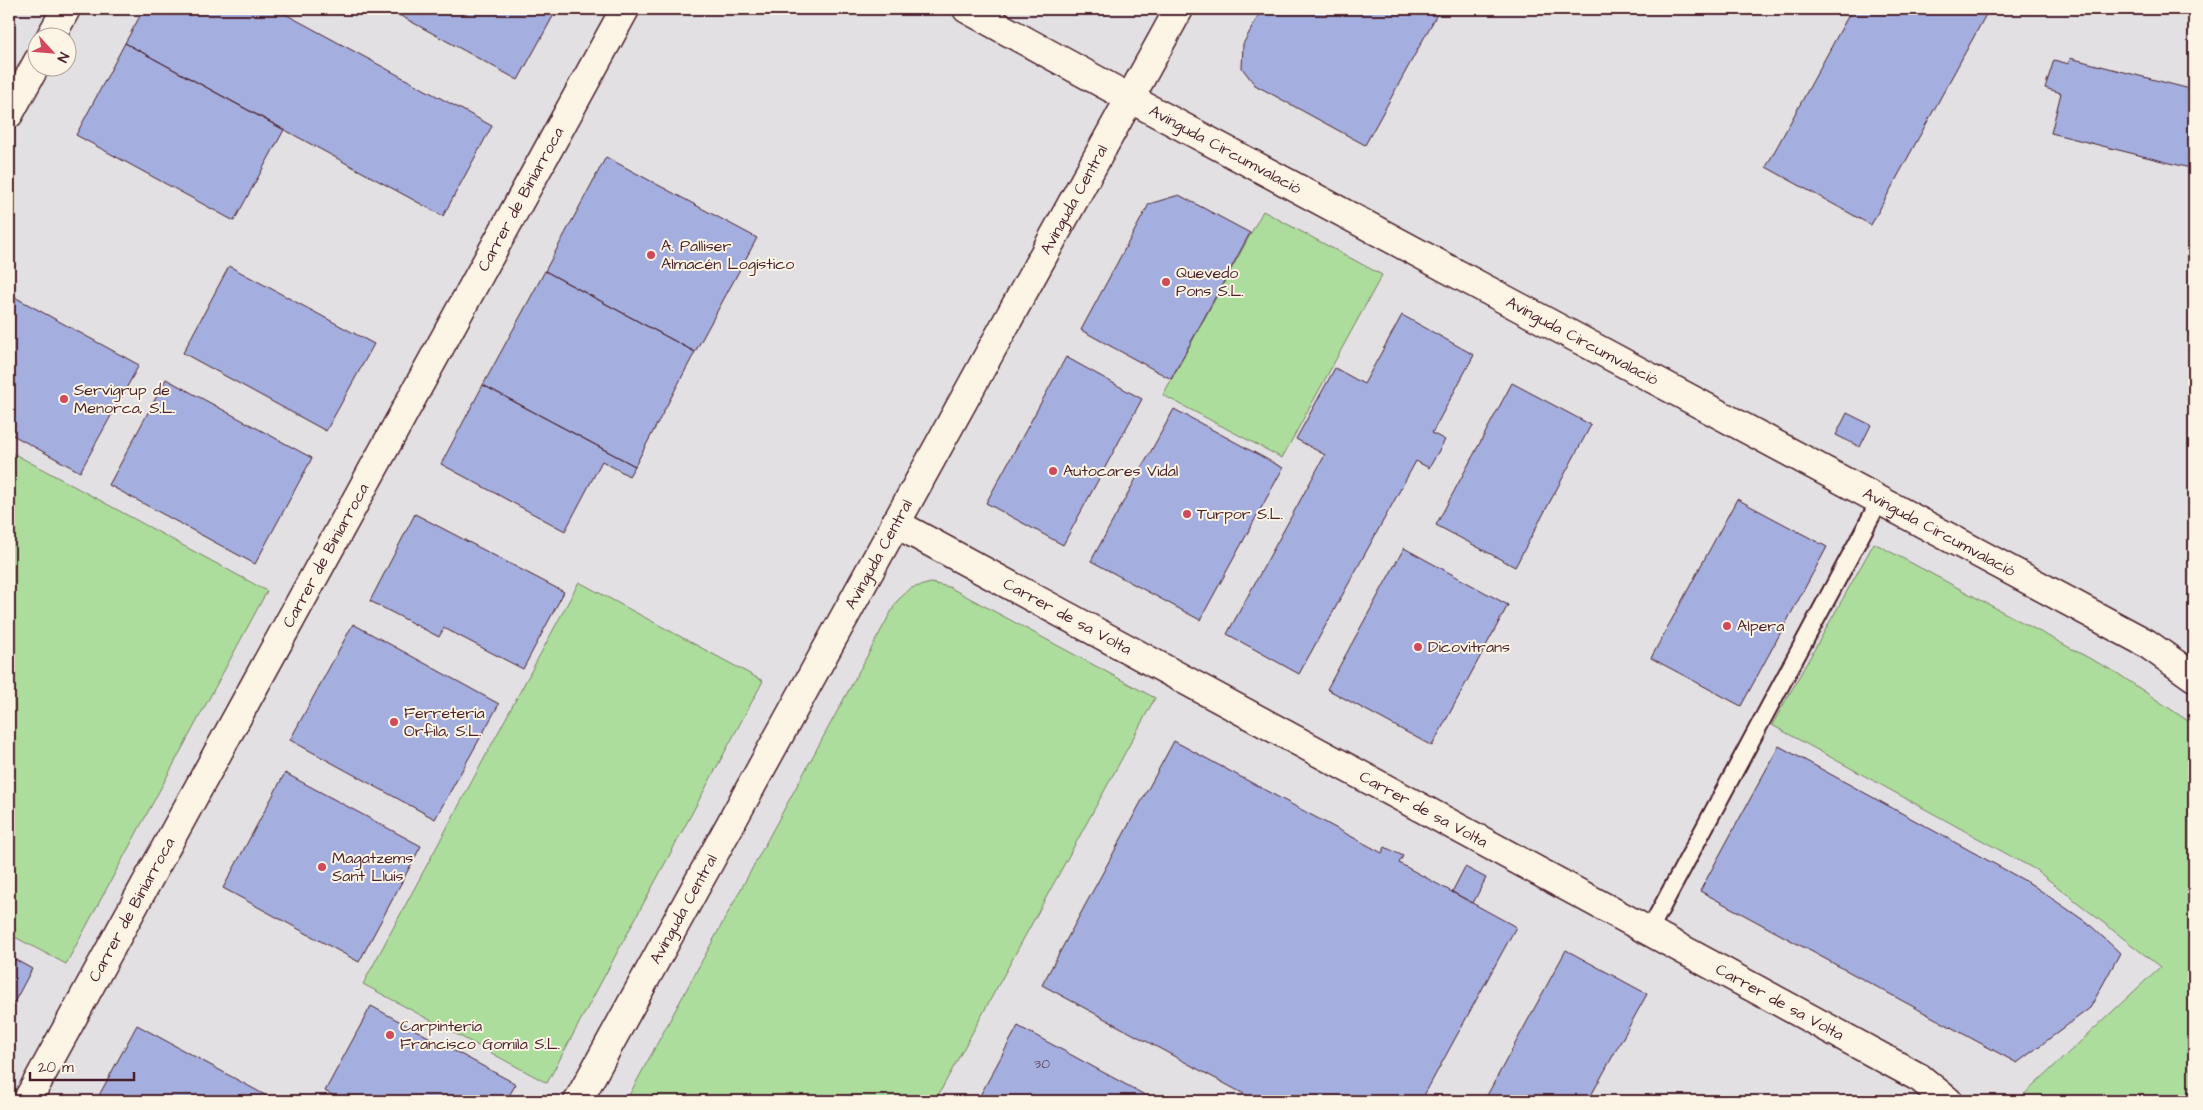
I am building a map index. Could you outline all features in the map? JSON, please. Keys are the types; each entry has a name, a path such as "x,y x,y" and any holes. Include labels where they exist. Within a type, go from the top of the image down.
{"street":[{"path":"56,28 66,9"},
{"name":"Carrer de Biniarroca","path":"27,1101 625,9"},
{"name":"Avinguda Circumvalació","path":"967,9 2146,643 2194,677"},
{"name":"Avinguda Central","path":"578,1101 1179,9"},
{"path":"9,114 29,78"},
{"name":"Carrer de sa Volta","path":"895,523 1920,1078 1948,1101"}],"lane":[{"path":"1649,931 1880,500"}],"shaded area":[{"path":"9,9 2194,9 2194,1101 9,1101"}],"green space":[{"path":"1263,211 1382,275 1282,458 1163,395"},
{"path":"9,451 267,591 66,964 9,934"},
{"path":"1874,543 2117,673 2194,725 2194,1101 2017,1101 2160,967 2036,870 1772,725"},
{"path":"579,582 763,681 547,1083 363,984"},
{"path":"931,583 949,587 1155,698 935,1101 626,1101 897,601 911,588"}],"building":[{"path":"144,9 276,9 492,126 443,216 125,43"},
{"path":"388,9 557,9 518,80"},
{"path":"1262,9 1440,9 1365,145 1255,85 1242,68 1243,44"},
{"path":"1852,9 1989,9 1871,225 1766,167"},
{"path":"125,43 284,130 234,221 76,135"},
{"path":"2070,58 2194,90 2194,169 2051,133 2061,93 2045,88 2054,60 2069,64"},
{"name":"A. Palliser Almacén Logístico","path":"606,157 757,238 695,352 545,271"},
{"name":"Quevedo Pons S.L.","path":"1179,195 1250,233 1171,379 1081,330 1149,204"},
{"path":"229,266 374,344 326,431 183,353"},
{"path":"545,271 695,352 635,466 483,385"},
{"name":"Servigrup de Menorca, S.L.","path":"9,294 139,365 80,472 9,433"},
{"path":"1402,315 1474,355 1432,433 1445,440 1429,468 1416,461 1299,674 1227,634 1325,455 1296,439 1335,368 1364,384"},
{"name":"Autocares Vidal","path":"1066,357 1142,399 1063,545 986,503"},
{"path":"166,379 312,458 255,564 109,485"},
{"path":"1512,383 1591,425 1515,567 1436,525"},
{"path":"483,385 635,466 629,476 602,461 565,531 441,464"},
{"name":"Turpor S.L.","path":"1174,409 1283,468 1200,620 1091,561"},
{"path":"1847,413 1871,425 1860,447 1836,435"},
{"name":"Alpera","path":"1737,499 1827,547 1741,706 1651,658"},
{"path":"415,514 564,592 523,669 444,628 439,637 370,601"},
{"name":"Dicovitrans","path":"1404,548 1508,605 1432,746 1327,689"},
{"name":"Ferretería Orfila, S.L.","path":"353,624 499,704 435,819 290,740"},
{"path":"1174,741 1382,853 1385,847 1403,856 1399,863 1516,927 1421,1101 1257,1101 1042,985"},
{"path":"1779,746 2031,884 2089,924 2120,953 2090,1008 2017,1063 1700,891"},
{"name":"Magatzems Sant Lluís","path":"285,773 421,846 359,962 223,888"},
{"path":"1465,867 1486,878 1473,903 1452,892"},
{"path":"1566,950 1647,994 1588,1101 1484,1101"},
{"path":"9,956 32,969 9,1012"},
{"name":"Carpintería Francisco Gomila S.L.","path":"371,1006 516,1084 506,1101 343,1101 325,1091"},
{"path":"137,1025 276,1101 96,1101"},
{"path":"1018,1026 1156,1101 977,1101"}],"place":[{"name":"A. Palliser Almacén Logístico","path":"651,255"},
{"name":"Quevedo Pons S.L.","path":"1166,282"},
{"name":"Servigrup de Menorca, S.L.","path":"64,399"},
{"name":"Autocares Vidal","path":"1053,471"},
{"name":"Turpor S.L.","path":"1187,514"},
{"name":"Alpera","path":"1727,626"},
{"name":"Dicovitrans","path":"1418,647"},
{"name":"Ferretería Orfila, S.L.","path":"394,722"},
{"name":"Magatzems Sant Lluís","path":"322,867"},
{"name":"Carpintería Francisco Gomila S.L.","path":"390,1035"}]}
